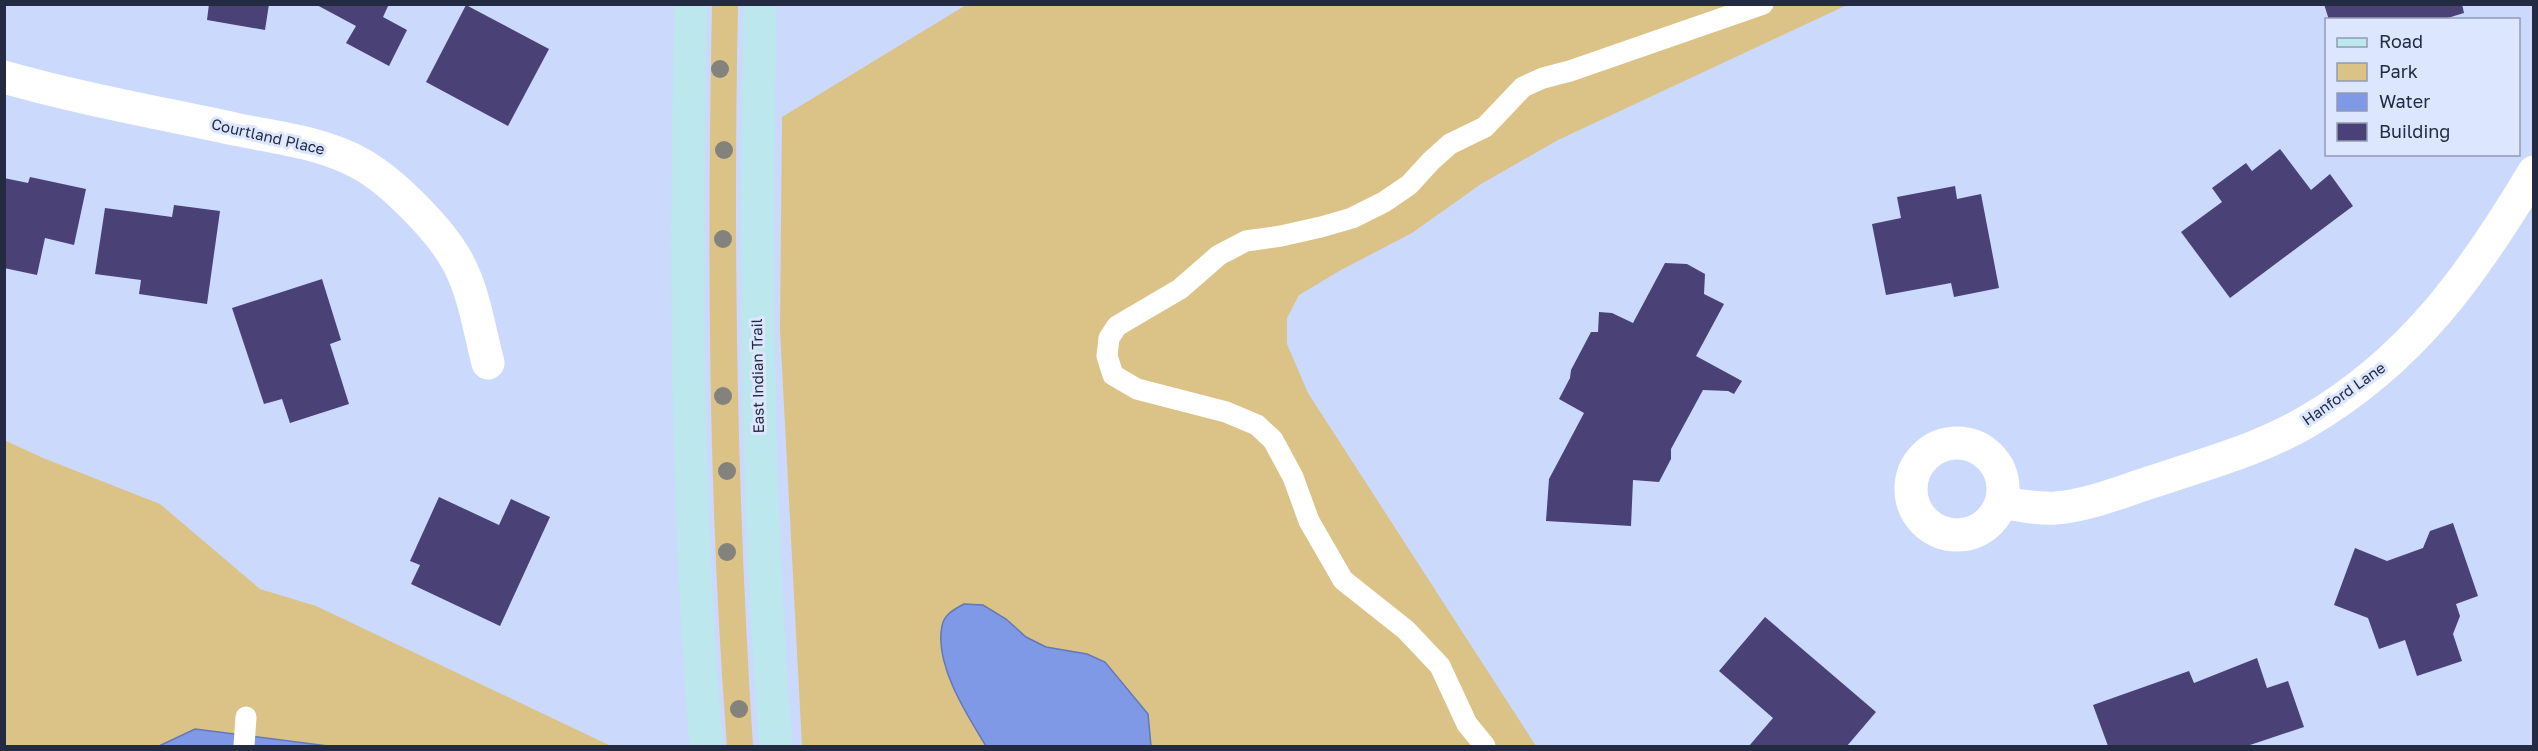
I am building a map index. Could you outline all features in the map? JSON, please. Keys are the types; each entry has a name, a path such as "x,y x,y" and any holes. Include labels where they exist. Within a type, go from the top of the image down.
{"main road":[{"path":"691,4 688,133 688,352 697,612 706,747"},
{"name":"East Indian Trail","path":"760,4 757,333 759,445 776,747"}],"street":[{"name":"Courtland Place","path":"4,77 107,102 311,145 361,163 390,184 438,233 456,260 469,289 488,363"},
{"name":"Hanford Lane","path":"2002,502 2025,507 2056,508 2090,502 2261,444 2308,421 2395,357 2430,321 2464,281 2502,226 2534,172"}],"lane":[{"path":"1485,747 1467,724 1440,666 1406,630 1343,580 1309,521 1293,477 1273,440 1257,425 1226,412 1137,389 1113,375 1107,356 1109,338 1117,326 1180,289 1219,255 1246,241 1321,227 1352,218 1384,202 1409,185 1450,144 1485,127 1523,87 1543,78 1581,68 1762,4"},
{"path":"244,747 246,720"}],"green space":[{"path":"712,5 738,5 736,283 743,561 753,746 727,746 721,654 710,376"},
{"path":"966,5 1847,5 1558,140 1481,184 1412,233 1299,295 1287,318 1287,344 1308,393 1536,746 802,746 780,330 782,117"},
{"path":"4,440 43,458 160,504 260,589 316,606 611,746 5,746"}],"water":[{"path":"964,604 983,605 1006,619 1026,637 1046,647 1087,654 1105,662 1148,714 1151,746 986,746 954,689 943,656 941,641 943,622 950,612"},
{"path":"195,729 328,746 159,746"}],"building":[{"path":"209,4 269,4 265,30 207,20"},
{"path":"315,4 389,4 383,17 407,30 389,66 346,43 356,26"},
{"path":"2324,4 2462,4 2464,13 2448,18 2328,18"},
{"path":"466,5 549,49 508,126 426,82"},
{"path":"2280,149 2311,190 2330,174 2353,206 2230,298 2181,232 2222,202 2212,188 2246,163 2252,171"},
{"path":"30,177 86,189 74,245 45,238 37,275 4,268 4,178 28,183"},
{"path":"1955,186 1957,199 1981,194 1999,288 1954,297 1951,283 1886,295 1872,224 1901,218 1897,197"},
{"path":"174,205 220,211 207,304 139,294 141,280 95,274 105,208 172,217"},
{"path":"1665,263 1687,264 1705,274 1704,294 1724,304 1696,356 1742,381 1734,394 1728,391 1703,390 1671,449 1671,459 1659,482 1633,480 1631,526 1546,521 1549,479 1584,413 1559,399 1570,378 1571,370 1591,332 1598,332 1599,312 1612,313 1633,323"},
{"path":"322,279 341,340 330,344 349,404 290,423 282,399 264,404 232,308"},
{"path":"439,497 499,525 511,499 550,517 500,626 411,584 420,565 410,561"},
{"path":"2453,523 2478,596 2456,604 2460,616 2453,634 2462,661 2417,676 2405,640 2379,649 2368,618 2334,605 2355,548 2387,561 2423,548 2430,531"},
{"path":"1765,617 1876,712 1847,746 1749,746 1773,718 1719,671"},
{"path":"2257,658 2267,688 2288,681 2304,727 2247,746 2108,746 2093,705 2189,671 2194,683"}]}
